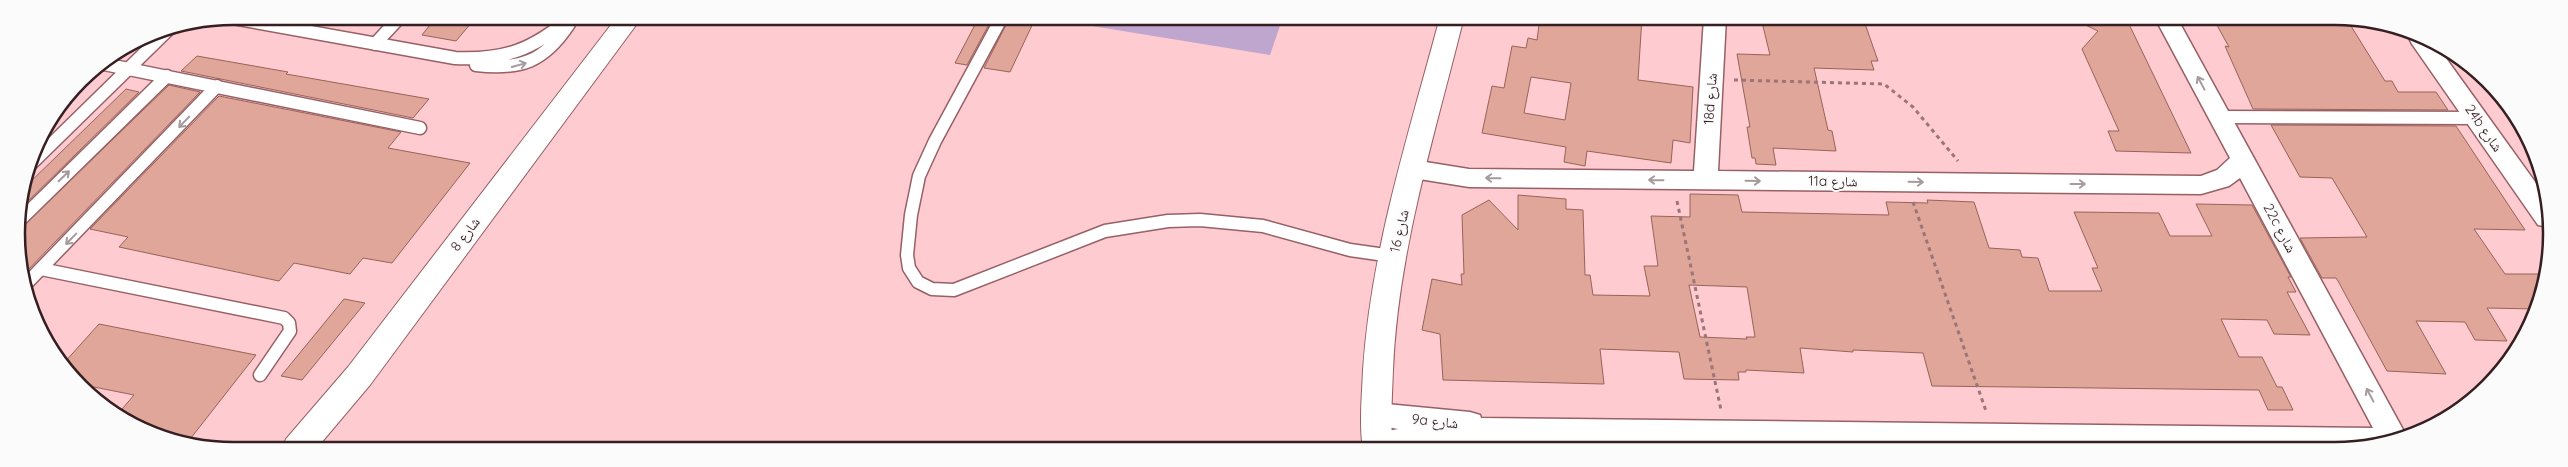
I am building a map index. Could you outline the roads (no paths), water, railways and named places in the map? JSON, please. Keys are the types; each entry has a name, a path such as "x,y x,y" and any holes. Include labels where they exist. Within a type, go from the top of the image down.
{"street":[{"name":"شارع 8","path":"303,442 359,376 624,25"},
{"name":"شارع 16","path":"1377,436 1377,368 1383,309 1392,256 1450,25"},
{"name":"18d شارع","path":"1705,180 1715,25"},
{"name":"22c شارع","path":"2170,25 2391,434"},
{"name":"24b شارع","path":"2426,47 2542,210"},
{"name":"11a شارع","path":"1414,169 1469,178 2201,185 2228,176 2238,166 2242,158"},
{"name":"9a شارع","path":"1377,436 1494,429 1726,433 1799,442 1996,438 2028,442"},
{"name":"9a شارع","path":"2216,442 2360,440"}],"lane":[{"path":"267,25 455,58 474,65 503,69 537,59 553,46 566,25"},
{"path":"375,44 392,25"},
{"path":"998,25 974,71 953,104 919,176 911,215 907,255 909,268 918,282 932,289 954,290 1105,231 1168,221 1200,220 1263,226 1342,248 1392,256"},
{"path":"42,153 158,39"},
{"path":"111,65 420,128"},
{"path":"26,214 167,76"},
{"path":"30,280 217,86"},
{"path":"2220,117 2477,118"},
{"path":"41,269 284,318 289,323 290,331 260,375"}]}
